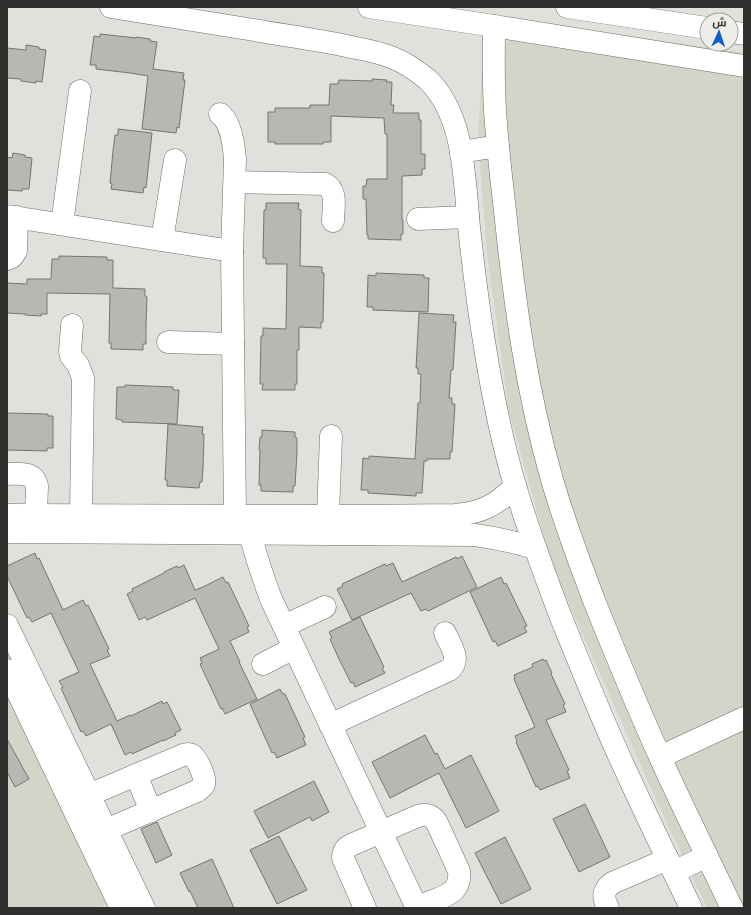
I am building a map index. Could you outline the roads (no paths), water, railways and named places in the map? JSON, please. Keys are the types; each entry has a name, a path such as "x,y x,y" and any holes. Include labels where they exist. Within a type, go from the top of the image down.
{"street":[{"path":"111,7 333,43 379,53 406,64 418,72 439,93 447,105 453,119 461,152 474,271 485,348 493,392 515,486 534,548 574,652 627,773 691,908"},
{"path":"369,7 744,66"},
{"path":"567,7 699,27"},
{"path":"494,26 495,106 511,267 528,378 551,476 570,536 589,587 633,696 660,757 732,908"},
{"path":"62,224 80,91"},
{"path":"220,114 226,119 235,159 232,251 235,516"},
{"path":"461,152 498,146"},
{"path":"162,240 175,160"},
{"path":"235,182 325,184 333,193 333,221"},
{"path":"7,259 12,257 16,250 12,216 232,251"},
{"path":"418,219 468,217"},
{"path":"72,325 71,356 78,365 83,378 81,515"},
{"path":"168,342 233,344"},
{"path":"328,516 331,436"},
{"path":"7,474 30,475 34,478 37,486 36,515"},
{"path":"7,532 250,534 418,526 455,515 478,512 498,502 515,486"},
{"path":"7,515 81,515 113,508 235,516 328,516 418,526 495,538 534,548"},
{"path":"250,534 271,599 330,725 381,832 417,908 449,894 456,887 459,871 437,823 432,817 423,815 381,832 347,847 344,850 344,862 365,908"},
{"path":"284,626 325,607"},
{"path":"7,626 144,908"},
{"path":"330,725 449,670 455,663 456,658 444,634"},
{"path":"263,664 294,648"},
{"path":"7,670 121,908"},
{"path":"660,757 744,718"},
{"path":"89,795 187,754 190,754 196,759 204,779 204,784 201,788 106,830"},
{"path":"136,775 151,811"},
{"path":"608,908 604,896 607,887 612,883 707,856"}]}
